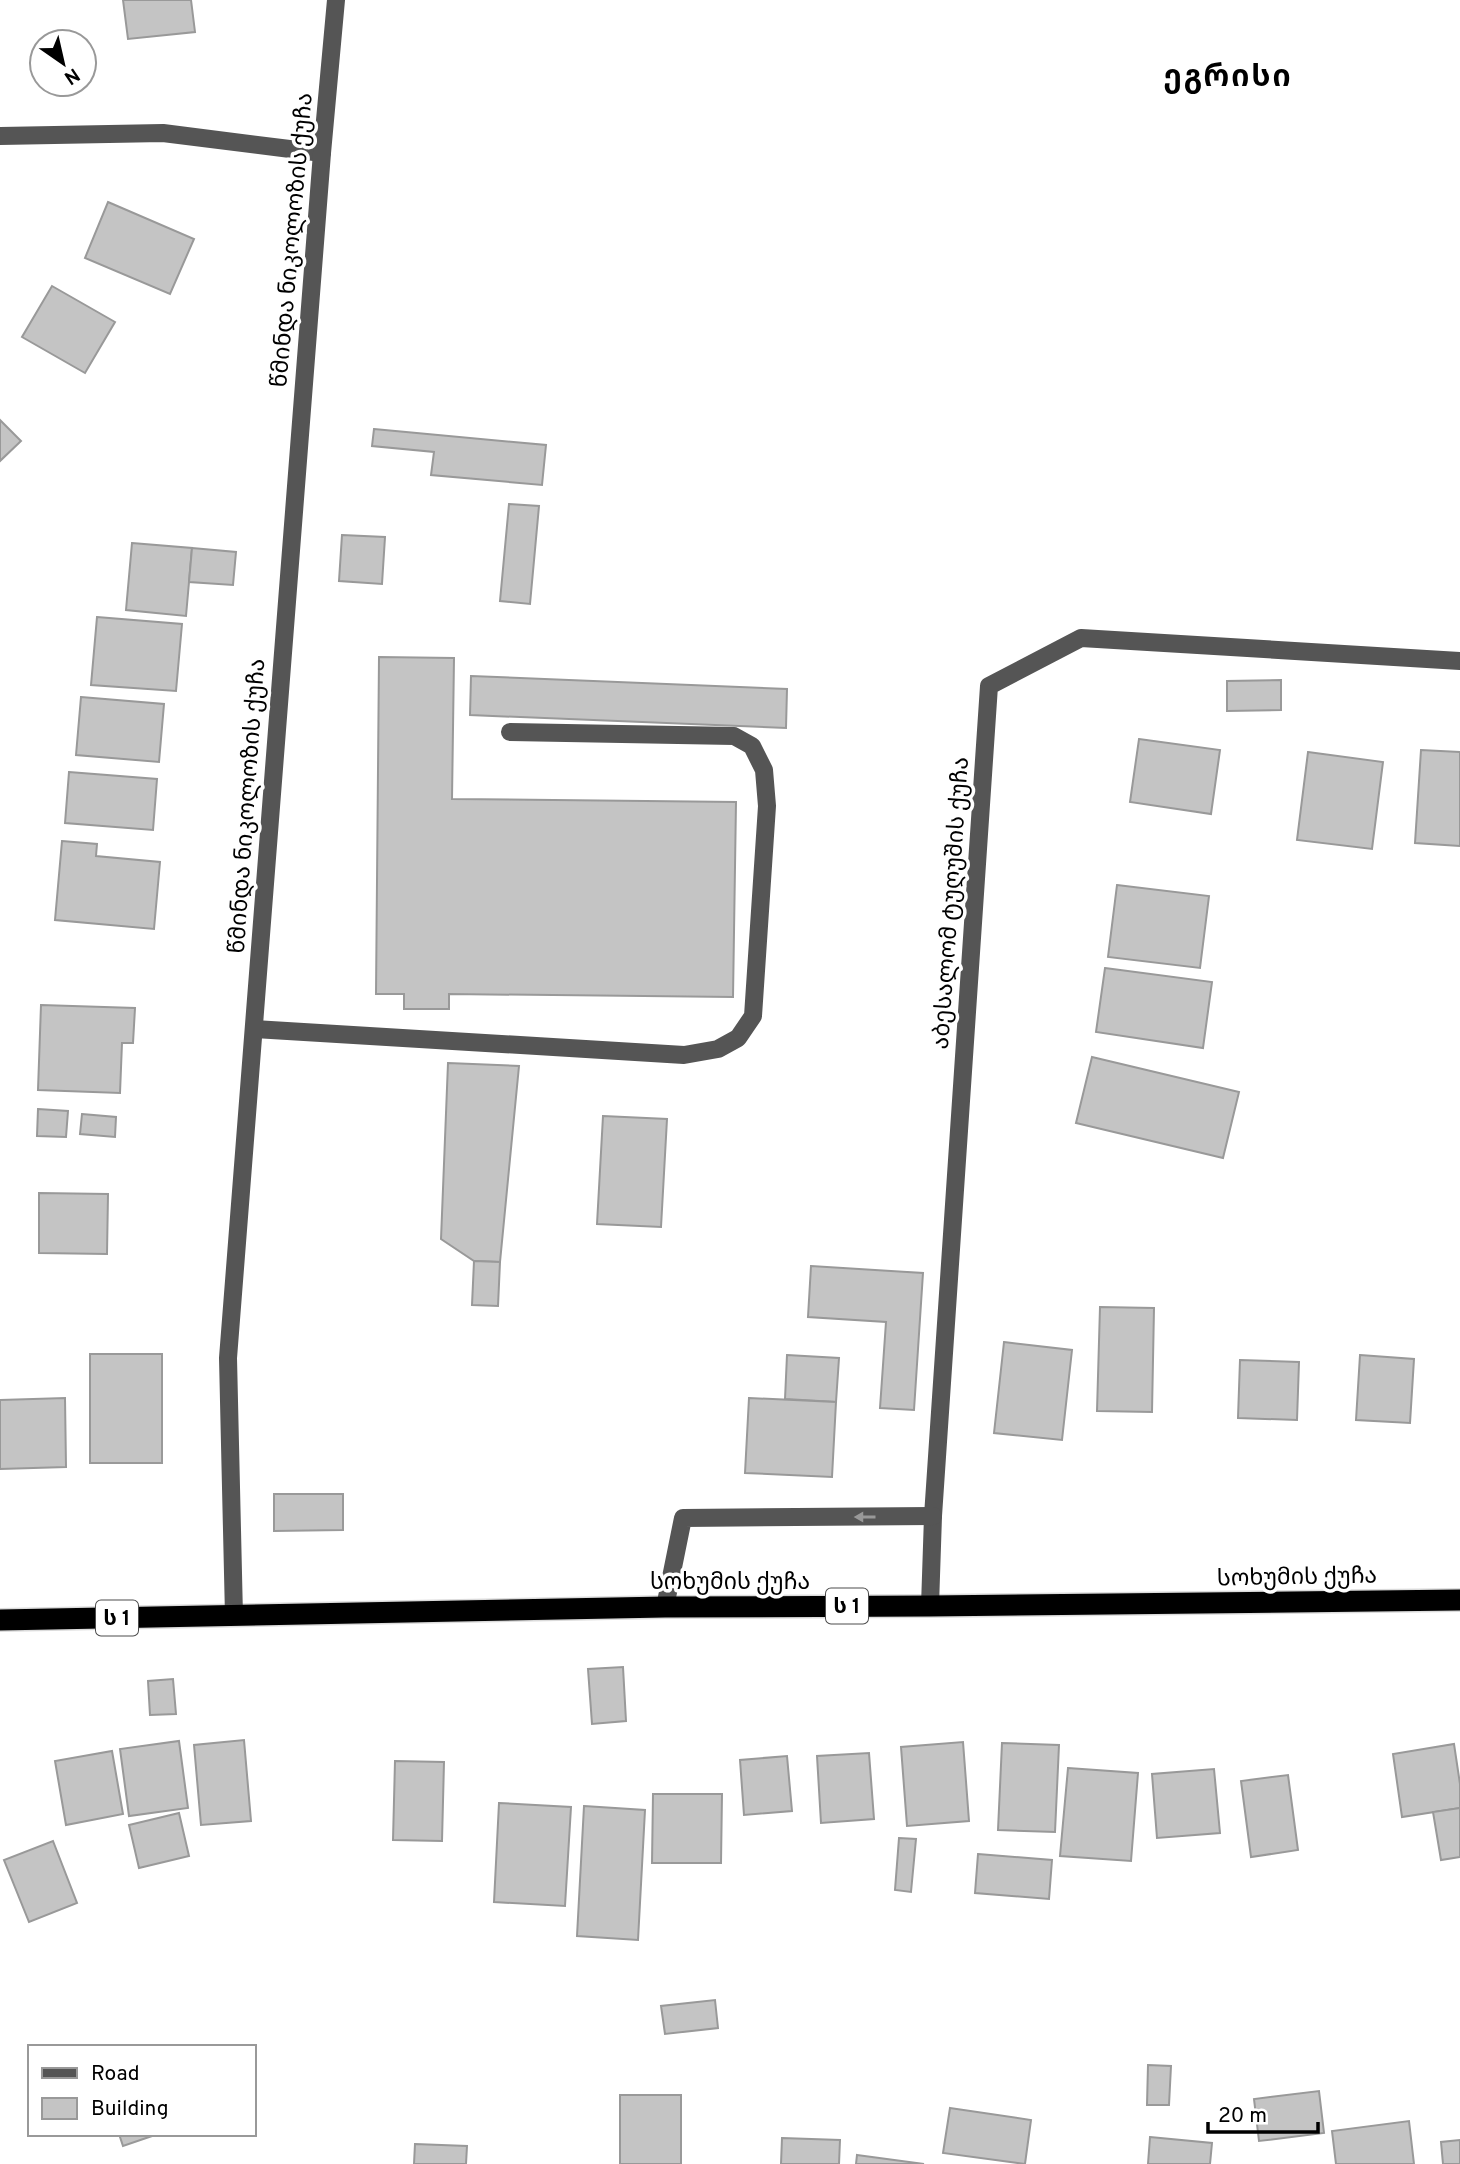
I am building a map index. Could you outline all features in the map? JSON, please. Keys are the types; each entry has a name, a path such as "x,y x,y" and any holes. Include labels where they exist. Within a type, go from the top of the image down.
{"highway":[{"name":"სოხუმის ქუჩა","path":"0,1620 665,1607 1460,1600"}],"street":[{"name":"წმინდა ნიკოლოზის ქუჩა","path":"234,1616 228,1358 336,0"},
{"path":"0,136 163,133 322,153"},
{"name":"აბესალომ ტუღუშის ქუჩა","path":"930,1606 933,1516 989,686 1080,638 1460,661"},
{"path":"254,1029 684,1055 718,1049 738,1038 753,1016 767,806 764,770 752,746 734,736 510,732"},
{"path":"665,1607 683,1518 933,1516"}],"building":[{"path":"123,0 191,0 195,32 128,39"},
{"path":"108,202 194,239 170,294 85,258"},
{"path":"52,286 115,322 85,373 22,337"},
{"path":"0,420 21,441 0,461"},
{"path":"374,429 546,445 542,485 431,475 434,452 372,446"},
{"path":"509,504 539,506 530,604 500,601"},
{"path":"342,535 385,537 382,584 339,581"},
{"path":"132,543 192,548 186,616 126,610"},
{"path":"192,548 236,552 233,585 189,582"},
{"path":"97,617 182,624 176,691 91,685"},
{"path":"379,657 454,658 452,799 736,802 733,997 449,994 449,1009 404,1009 404,994 376,994"},
{"path":"471,676 787,689 786,728 470,715"},
{"path":"1281,680 1281,710 1227,711 1227,681"},
{"path":"81,697 164,704 159,762 76,755"},
{"path":"1139,739 1220,750 1211,814 1130,802"},
{"path":"1421,750 1460,752 1460,846 1415,843"},
{"path":"1308,752 1383,762 1372,849 1297,840"},
{"path":"69,772 157,779 153,830 65,823"},
{"path":"62,841 97,844 96,856 160,862 154,929 55,920"},
{"path":"1117,885 1209,896 1200,968 1108,957"},
{"path":"1105,968 1212,982 1203,1048 1096,1032"},
{"path":"41,1005 135,1008 133,1043 122,1043 120,1093 38,1090"},
{"path":"1092,1057 1239,1092 1223,1158 1076,1123"},
{"path":"448,1063 519,1066 500,1262 474,1261 441,1239"},
{"path":"38,1109 68,1111 66,1137 37,1136"},
{"path":"82,1114 116,1117 115,1137 80,1134"},
{"path":"603,1116 667,1119 661,1227 597,1224"},
{"path":"39,1193 108,1194 107,1254 39,1253"},
{"path":"474,1261 500,1262 498,1306 472,1305"},
{"path":"811,1266 923,1273 914,1410 880,1408 886,1322 808,1317"},
{"path":"1100,1307 1154,1308 1152,1412 1097,1411"},
{"path":"1004,1342 1072,1350 1062,1440 994,1433"},
{"path":"90,1354 162,1354 162,1463 90,1463"},
{"path":"787,1355 839,1358 836,1402 785,1399"},
{"path":"1360,1355 1414,1359 1410,1423 1356,1420"},
{"path":"1240,1360 1299,1362 1297,1420 1238,1418"},
{"path":"65,1398 66,1467 0,1469 0,1400"},
{"path":"749,1398 836,1402 832,1477 745,1473"},
{"path":"274,1494 343,1494 343,1530 274,1531"},
{"path":"623,1667 626,1721 592,1724 588,1669"},
{"path":"173,1679 176,1714 150,1715 148,1681"},
{"path":"244,1740 251,1821 201,1825 194,1745"},
{"path":"179,1741 188,1808 129,1816 120,1749"},
{"path":"963,1742 969,1821 907,1826 901,1747"},
{"path":"1002,1743 1059,1745 1055,1832 998,1830"},
{"path":"1454,1744 1460,1784 1460,1808 1402,1817 1393,1754"},
{"path":"112,1751 123,1814 66,1825 55,1761"},
{"path":"869,1753 874,1819 821,1823 817,1756"},
{"path":"787,1756 792,1811 744,1815 740,1760"},
{"path":"395,1761 444,1762 442,1841 393,1840"},
{"path":"1068,1768 1138,1773 1131,1861 1060,1856"},
{"path":"1214,1769 1220,1833 1157,1838 1152,1774"},
{"path":"1288,1775 1298,1850 1251,1857 1241,1781"},
{"path":"653,1794 722,1794 721,1863 652,1863"},
{"path":"499,1803 571,1807 565,1906 494,1902"},
{"path":"584,1806 645,1810 638,1940 577,1936"},
{"path":"1460,1808 1460,1857 1441,1860 1433,1812"},
{"path":"179,1813 189,1856 139,1868 129,1825"},
{"path":"899,1838 916,1839 911,1892 895,1890"},
{"path":"53,1841 77,1903 29,1922 4,1860"},
{"path":"978,1854 1052,1860 1049,1899 975,1893"},
{"path":"715,2000 718,2028 665,2034 661,2006"},
{"path":"1148,2065 1171,2066 1169,2105 1147,2105"},
{"path":"1319,2091 1324,2133 1259,2141 1254,2099"},
{"path":"620,2095 681,2095 681,2164 620,2164"},
{"path":"950,2108 1031,2120 1025,2164 943,2153"},
{"path":"1409,2121 1414,2164 1336,2164 1332,2131"},
{"path":"120,2136 152,2136 123,2146"},
{"path":"1150,2137 1212,2143 1210,2164 1148,2164"},
{"path":"782,2138 840,2140 839,2164 781,2164"},
{"path":"1460,2140 1460,2164 1443,2164 1441,2142"},
{"path":"415,2144 467,2146 466,2164 414,2164"},
{"path":"857,2155 924,2164 856,2164"}],"district":[{"name":"ეგრისი","path":"1228,76"}]}
